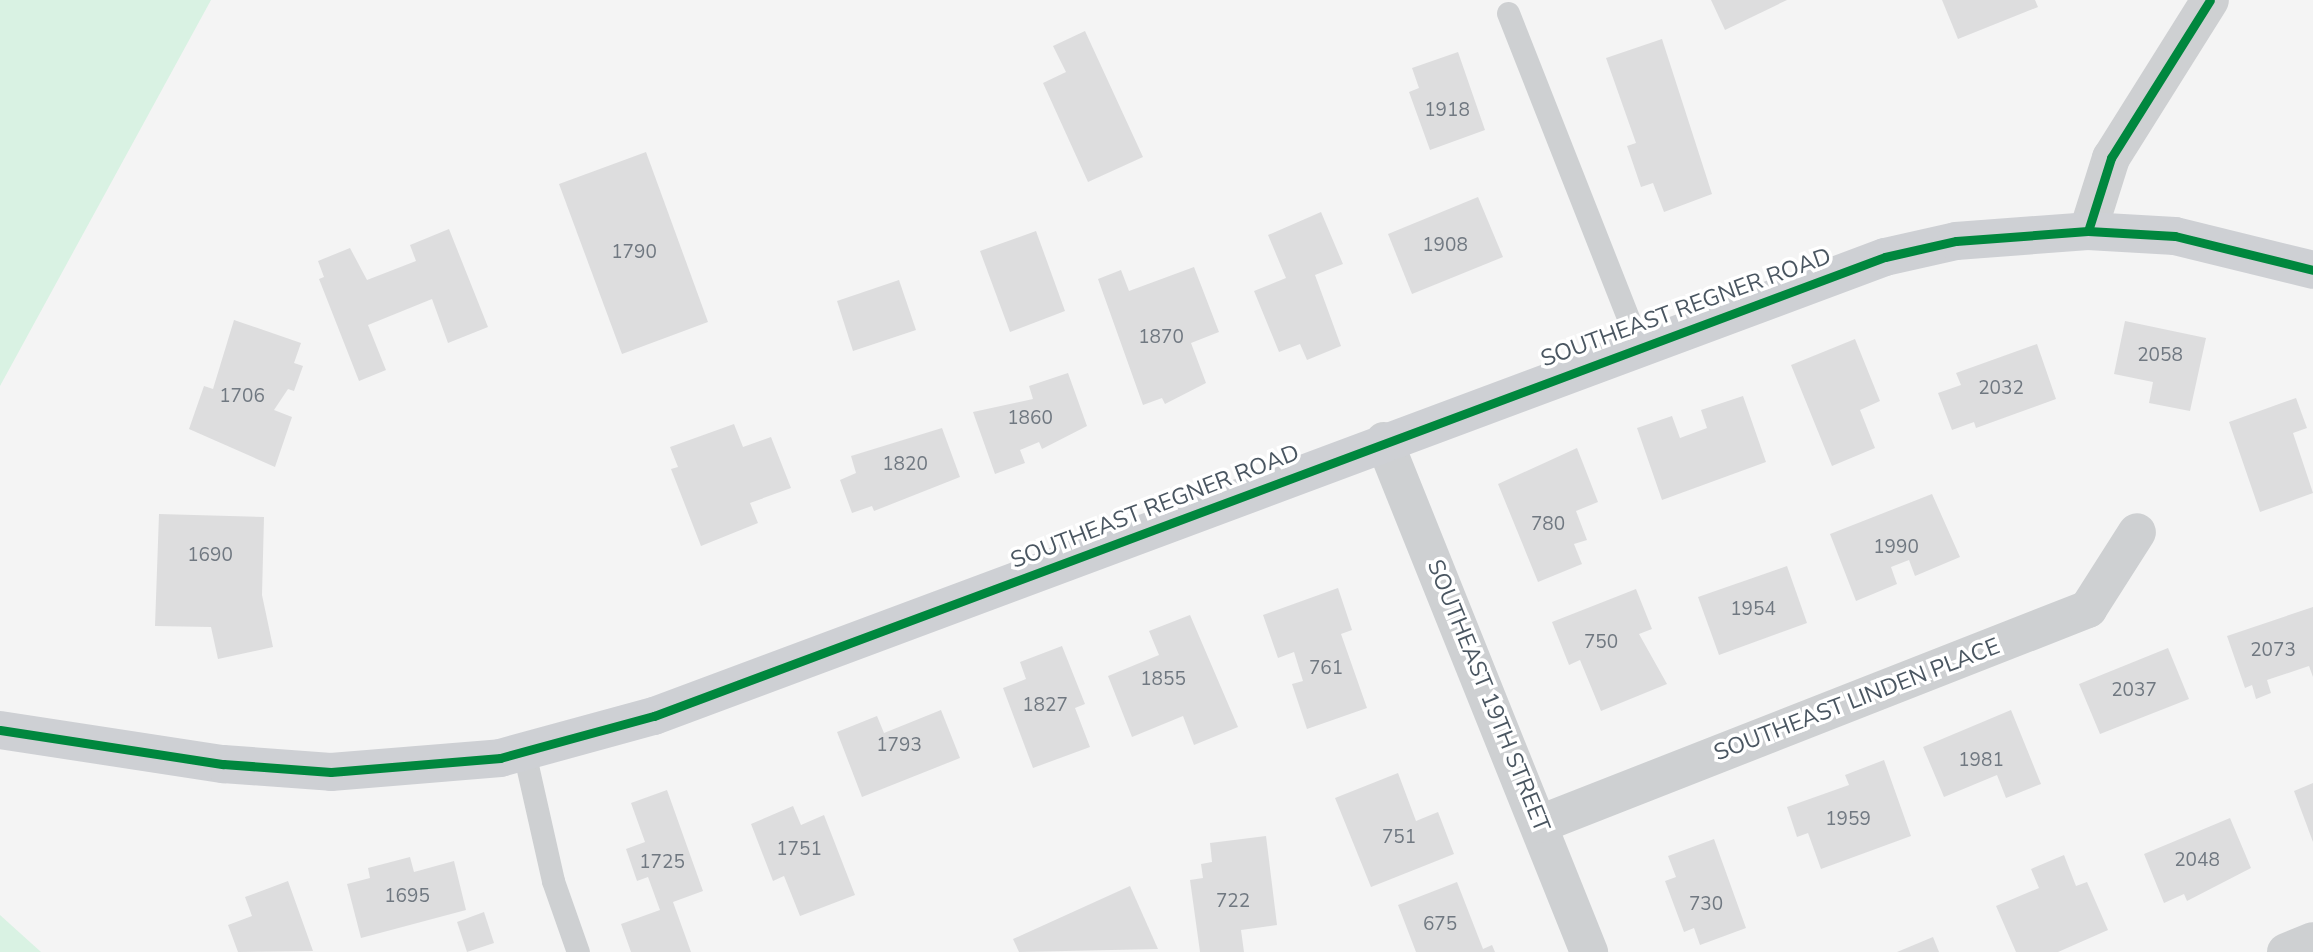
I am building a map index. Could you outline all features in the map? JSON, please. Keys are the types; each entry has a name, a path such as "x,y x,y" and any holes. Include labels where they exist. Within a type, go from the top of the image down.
{"street":[{"path":"2088,231 2111,158 2210,0"},
{"name":"SOUTHEAST REGNER ROAD","path":"0,730 223,764 331,772 453,766 524,752 654,716 1639,345 1885,257 1956,241 2088,231 2175,236 2313,270"},
{"name":"SOUTHEAST 19TH STREET","path":"1384,441 1540,824 1589,952"},
{"name":"SOUTHEAST LINDEN PLACE","path":"1540,824 2088,609 2137,532"},
{"path":"2286,952 2313,941"}],"lane":[{"path":"1508,13 1639,345"},
{"path":"524,752 553,881 578,952"}],"green space":[{"path":"0,0 211,0 0,386"},
{"path":"0,915 41,952 0,952"}],"building":[{"path":"1711,0 1787,0 1725,30"},
{"path":"1942,0 2035,0 2038,7 1958,39"},
{"path":"1085,31 1143,157 1088,182 1043,83 1066,72 1053,46"},
{"path":"1662,39 1712,194 1664,212 1653,183 1641,187 1627,146 1636,143 1606,58"},
{"path":"1458,52 1485,130 1430,150 1409,92 1419,88 1412,68"},
{"path":"646,152 708,322 622,354 559,184"},
{"path":"1478,197 1503,257 1412,294 1388,234"},
{"path":"1321,212 1343,264 1315,275 1341,346 1307,360 1300,344 1279,352 1254,291 1286,278 1268,235"},
{"path":"449,229 488,327 448,343 432,299 368,325 386,370 359,381 319,279 324,277 318,261 350,248 367,280 416,261 410,245"},
{"path":"1036,231 1065,311 1010,332 980,251"},
{"path":"1194,267 1219,332 1191,343 1206,383 1165,404 1162,398 1143,405 1098,279 1121,270 1129,291"},
{"path":"899,280 916,330 853,351 837,301"},
{"path":"234,320 301,343 294,363 303,366 294,391 288,389 274,410 292,417 275,467 189,429 204,386 213,389"},
{"path":"2125,321 2206,338 2190,411 2149,403 2153,382 2114,374"},
{"path":"1855,339 1880,401 1860,410 1875,448 1832,466 1791,365"},
{"path":"2037,344 2056,399 1976,428 1974,422 1952,430 1938,393 1961,385 1956,373"},
{"path":"1068,373 1087,426 1042,449 1039,442 1020,450 1025,463 995,474 973,412 1033,399 1029,386"},
{"path":"1743,396 1766,462 1662,500 1637,428 1672,416 1680,438 1707,428 1701,410"},
{"path":"2296,398 2307,428 2293,433 2313,493 2260,512 2229,422"},
{"path":"734,424 743,447 771,437 791,488 750,503 758,523 701,546 671,469 678,467 670,447"},
{"path":"942,428 960,477 874,511 872,506 852,513 840,480 856,473 851,456"},
{"path":"1577,448 1598,502 1576,511 1587,540 1574,544 1582,564 1538,582 1498,484"},
{"path":"1932,494 1960,557 1915,576 1909,560 1891,567 1897,584 1856,601 1830,534"},
{"path":"159,514 264,517 262,595 273,647 218,659 211,627 155,626"},
{"path":"1787,566 1807,623 1719,655 1698,597"},
{"path":"1338,588 1352,630 1341,634 1367,708 1307,729 1292,684 1303,681 1294,652 1278,658 1263,615"},
{"path":"1636,589 1652,629 1639,634 1667,684 1601,711 1580,660 1569,665 1552,622"},
{"path":"2313,607 2313,677 2309,666 2267,680 2271,693 2256,699 2252,685 2245,688 2227,636"},
{"path":"1190,615 1238,727 1194,745 1183,716 1132,737 1108,676 1159,655 1149,631"},
{"path":"1062,646 1085,704 1075,708 1090,747 1033,768 1003,688 1026,679 1020,662"},
{"path":"2168,648 2189,699 2100,734 2079,684"},
{"path":"941,710 960,758 862,797 837,732 877,716 884,733"},
{"path":"2011,710 2041,784 2006,798 1997,775 1944,797 1923,747"},
{"path":"1884,760 1911,836 1821,869 1808,833 1797,837 1787,807 1849,785 1845,775"},
{"path":"1398,773 1416,821 1438,812 1454,854 1371,887 1335,798"},
{"path":"2313,783 2313,842 2294,791"},
{"path":"667,790 703,891 673,902 691,952 631,952 621,924 660,910 648,877 637,881 626,849 645,842 631,803"},
{"path":"793,806 801,825 824,815 855,895 800,916 784,876 773,881 751,824"},
{"path":"2230,818 2251,868 2187,901 2184,894 2164,903 2144,854"},
{"path":"1266,836 1277,925 1241,930 1244,952 1200,952 1190,880 1203,878 1201,864 1212,862 1210,843"},
{"path":"1714,839 1746,928 1700,945 1694,928 1684,932 1665,881 1676,877 1668,856"},
{"path":"2064,855 2076,886 2087,882 2108,930 2058,952 2016,952 1996,906 2039,888 2031,869"},
{"path":"410,857 414,872 454,861 466,910 361,938 347,884 370,878 368,868"},
{"path":"288,881 313,951 238,952 228,925 252,916 245,897"},
{"path":"1457,882 1483,949 1492,945 1495,952 1416,952 1398,905"},
{"path":"1130,886 1158,949 1019,952 1013,939"},
{"path":"484,912 494,943 467,952 457,922"},
{"path":"1933,937 1939,952 1897,952"}],"cycle path":[{"path":"2088,231 2111,158 2210,0"},
{"path":"0,730 223,764 331,772 500,758 654,716 1885,257 1956,241 2088,231 2175,236 2313,270"}]}
